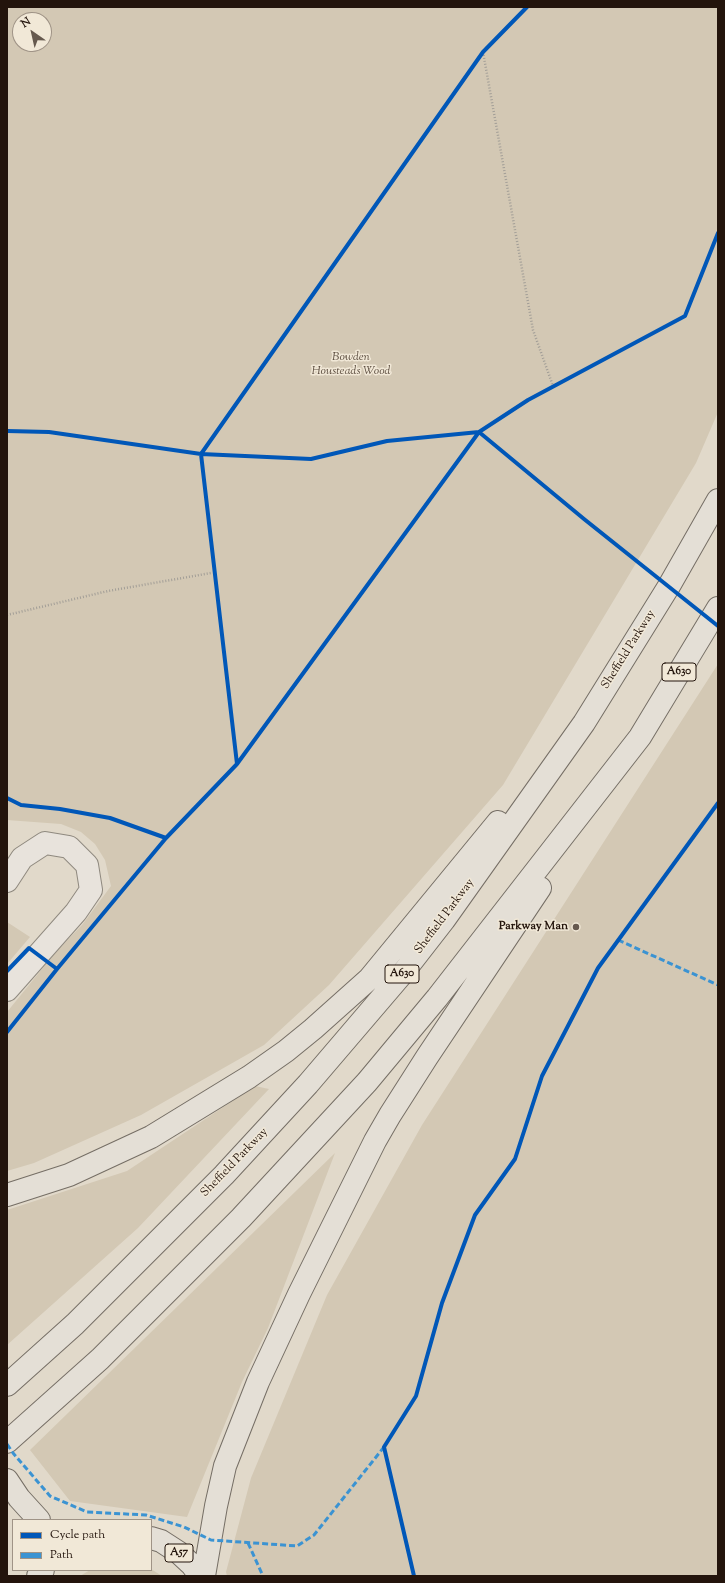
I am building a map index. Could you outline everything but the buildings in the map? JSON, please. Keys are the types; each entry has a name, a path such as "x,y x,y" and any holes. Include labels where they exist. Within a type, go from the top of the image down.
{"highway":[{"name":"Sheffield Parkway","path":"7,1385 75,1324 224,1175 271,1125 355,1030 444,920 584,723 669,586 718,500"},
{"name":"A630","path":"7,1442 123,1336 241,1218 367,1082 437,998 640,737 718,608"},
{"path":"7,1195 69,1175 151,1138 249,1077 286,1051 313,1029 348,1000 374,974 472,853 584,723"},
{"path":"204,1576 219,1490 225,1466 240,1426 286,1320 375,1141 426,1057 640,737"},
{"path":"13,1489 24,1519"},
{"path":"13,1489 38,1519"},
{"name":"A57","path":"152,1538 161,1541 178,1552 192,1565 200,1576"}],"lane":[{"path":"7,881 22,858 45,843 69,847 87,865 91,890 76,912 7,990"}],"path":[{"path":"479,59 483,52 489,47"},
{"path":"483,52 533,330 553,386"},
{"path":"474,438 479,432 528,400 684,316 718,234"},
{"path":"471,433 479,432 485,437"},
{"path":"7,615 108,590 213,571 215,578"}],"green space":[{"name":"Bowden Housteads Wood","path":"7,7 718,7 718,412 696,463 503,785 329,985 264,1045 141,1115 34,1163 7,1171 7,1012 55,953 82,925 111,886 105,860 95,844 81,832 61,824 7,820"},
{"path":"718,664 718,1576 227,1576 226,1572 251,1478 327,1295 422,1125"},
{"path":"7,922 30,937 7,964"},
{"path":"255,1086 269,1089 138,1228 7,1345 7,1210 127,1171"},
{"path":"335,1153 268,1328 242,1382 187,1517 70,1501 30,1450"},
{"path":"152,1570 162,1576 80,1576 88,1571 152,1571"}],"marked path":[{"path":"618,940 718,985"},
{"path":"7,1444 50,1496 87,1512 146,1515 184,1527 211,1540 297,1546 314,1535 384,1447"},
{"path":"248,1543 263,1576"}],"cycle path":[{"path":"237,764 201,454 483,52 527,7"},
{"path":"7,798 21,805 60,809 110,818 166,838 237,764 479,432 528,400 685,316 718,233"},
{"path":"7,431 49,432 201,454 311,459 387,441 479,432 584,519 718,626"},
{"path":"414,1576 384,1447 416,1396 442,1303 475,1215 515,1159 542,1076 598,968 718,803"},
{"path":"7,1032 57,969 166,838"},
{"path":"7,971 29,948 57,969"}],"place":[{"name":"Parkway Man","path":"576,927"}]}
